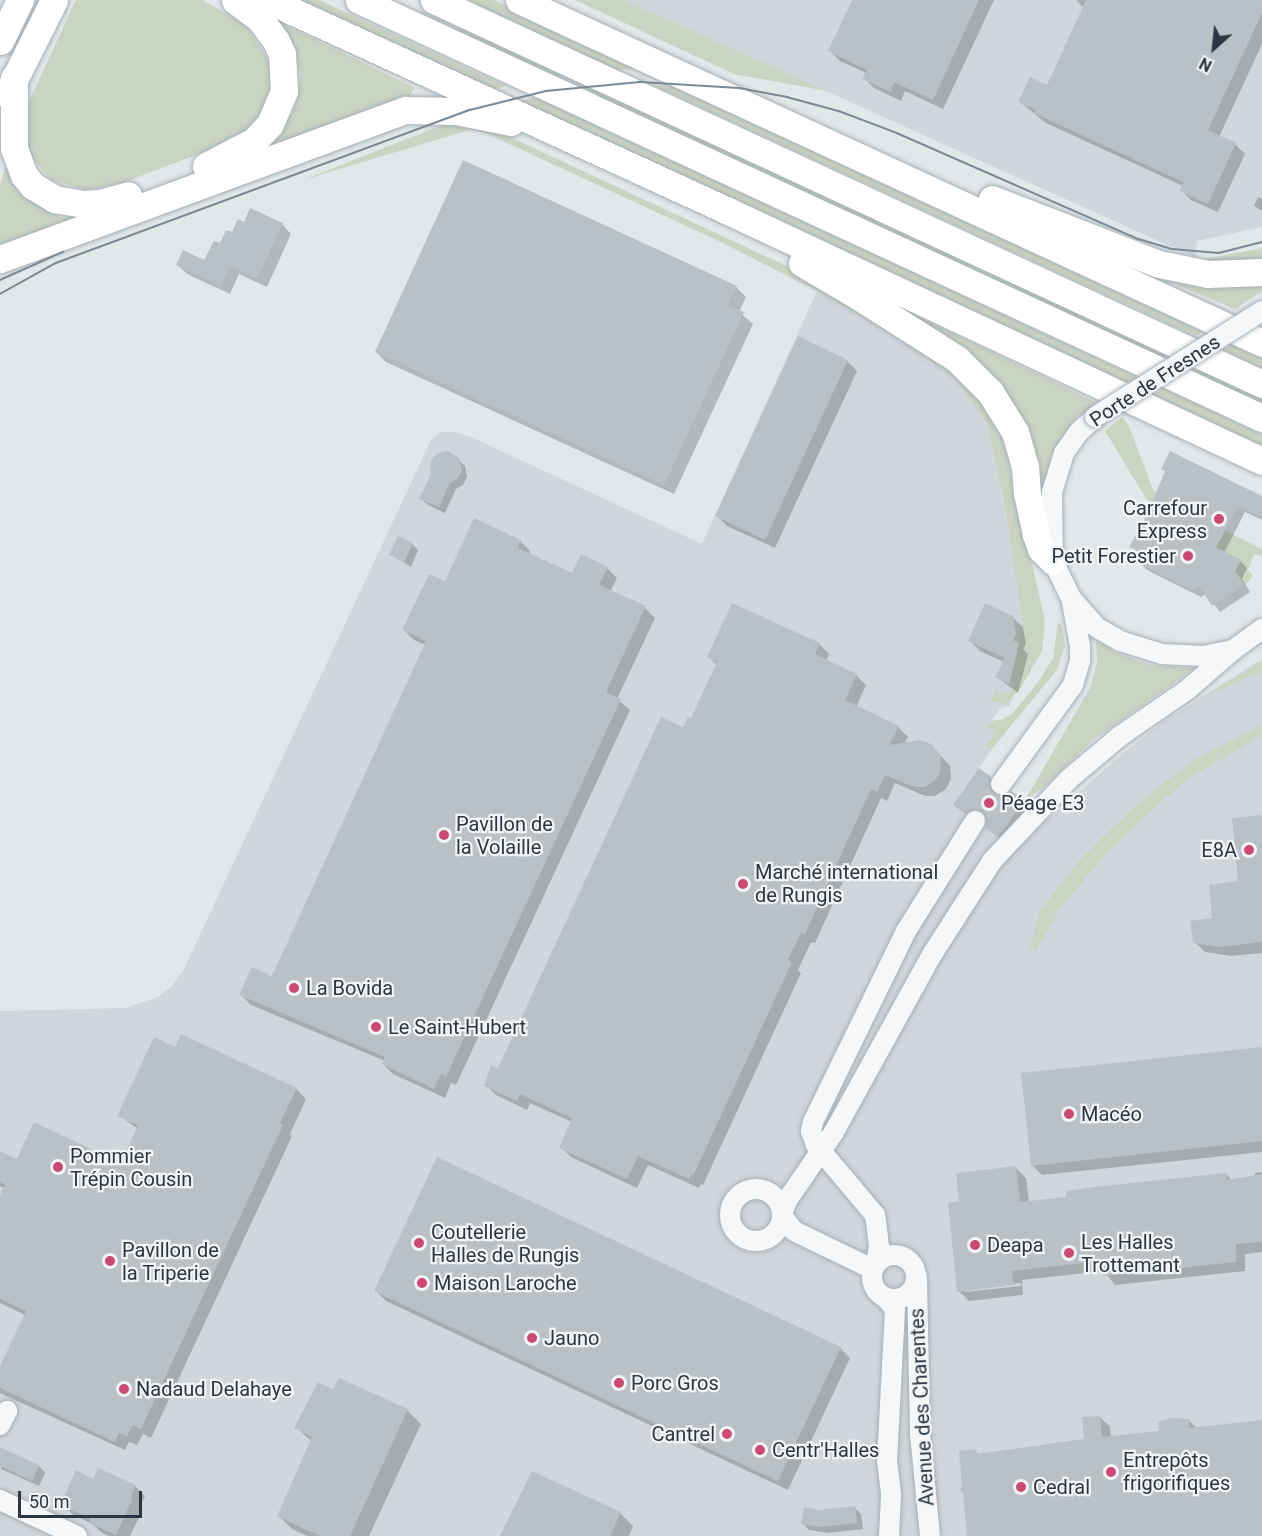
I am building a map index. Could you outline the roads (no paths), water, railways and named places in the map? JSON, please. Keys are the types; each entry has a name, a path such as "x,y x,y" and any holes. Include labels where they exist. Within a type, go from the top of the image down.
{"highway":[{"path":"0,41 20,0"},
{"path":"0,109 54,0"},
{"path":"14,78 15,155 24,175 33,186 55,199 84,204 99,203 135,192 242,149 262,133 275,115 284,91 282,54 267,27 235,0"},
{"path":"268,0 726,210 1262,461"},
{"path":"359,0 1262,418"},
{"path":"434,0 1262,384"},
{"path":"519,0 1262,343"},
{"path":"556,0 608,27 614,32 619,46"},
{"path":"0,260 405,110 456,111 498,121 539,124"},
{"path":"846,151 862,146 870,148 1006,205 1159,264 1208,274 1262,272"},
{"path":"726,210 729,222 737,231 850,291 957,359 990,392 1015,432 1025,465 1027,492 1036,535 1041,549 1053,561"}],"street":[{"name":"Porte de Fresnes","path":"1262,311 1095,417 1078,433 1064,453 1056,475 1051,508 1053,561 1071,598 1096,627 1120,641 1162,654 1203,656 1233,650 1262,629"},
{"path":"1001,784 1073,684 1080,661 1080,646 1071,598"},
{"path":"975,821 906,932 813,1122 813,1139 821,1151 836,1169 870,1206 877,1221 879,1246 876,1264 873,1284 886,1298 900,1299 912,1291 917,1277 913,1264 902,1256 888,1255 876,1264 864,1265 794,1231 782,1215 788,1200 821,1151 933,953 992,861 1069,779 1120,736 1187,690 1233,650"},
{"name":"Avenue des Charentes","path":"917,1277 920,1434 930,1536"},
{"name":"Avenue des Charentes","path":"886,1298 895,1310 887,1461 891,1496 889,1536"},
{"path":"0,1500 77,1536"}],"tunnel":[{"path":"975,821 1001,784"}],"tram line":[{"path":"0,294 56,263 470,110 546,91 640,82 739,88 787,97 839,111 897,133 1139,239 1172,249 1219,253 1262,242"},
{"path":"0,280 63,252"}],"place":[{"name":"Carrefour Express","path":"1219,519"},
{"name":"Petit Forestier","path":"1188,556"},
{"name":"Péage E3","path":"989,803"},
{"name":"Pavillon de la Volaille","path":"444,835"},
{"name":"E8A","path":"1249,850"},
{"name":"Marché international de Rungis","path":"743,884"},
{"name":"La Bovida","path":"294,988"},
{"name":"Le Saint-Hubert","path":"376,1027"},
{"name":"Macéo","path":"1069,1114"},
{"name":"Pommier Trépin Cousin","path":"58,1167"},
{"name":"Coutellerie Halles de Rungis","path":"419,1243"},
{"name":"Deapa","path":"975,1245"},
{"name":"Les Halles Trottemant","path":"1069,1253"},
{"name":"Pavillon de la Triperie","path":"110,1261"},
{"name":"Maison Laroche","path":"422,1283"},
{"name":"Jauno","path":"532,1338"},
{"name":"Porc Gros","path":"619,1383"},
{"name":"Nadaud Delahaye","path":"124,1389"},
{"name":"Cantrel","path":"727,1434"},
{"name":"Centr'Halles","path":"760,1450"},
{"name":"Entrepôts frigorifiques","path":"1111,1472"},
{"name":"Cedral","path":"1021,1487"}]}
